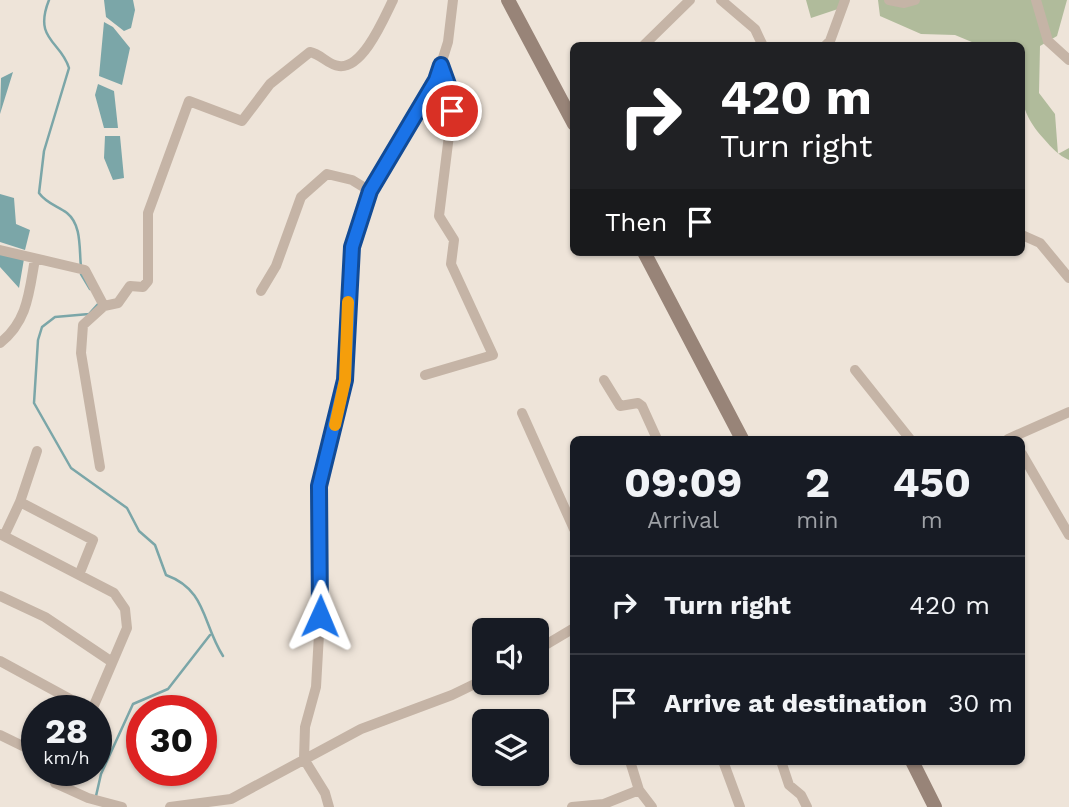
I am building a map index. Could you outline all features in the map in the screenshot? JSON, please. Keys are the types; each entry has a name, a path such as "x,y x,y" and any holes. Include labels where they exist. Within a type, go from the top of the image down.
{"main road":[{"path":"508,0 570,114"},
{"path":"646,256 740,436"},
{"path":"914,765 931,806"}],"street":[{"path":"100,467 80,352 83,325 104,306 118,303 130,286 143,287 148,281 148,214 189,101 242,121 270,84 310,52 317,53 335,66 345,66 356,60 374,37 393,0"},
{"path":"328,807 325,793 304,759 305,727 316,687 321,599 319,486 345,380 352,247 370,191 436,80 448,42 453,0"},
{"path":"646,42 690,0"},
{"path":"721,0 755,29 761,42"},
{"path":"830,42 845,0"},
{"path":"889,0 904,3 915,0"},
{"path":"1035,0 1048,41 1069,60"},
{"path":"425,374 493,355 451,264 454,240 439,216 452,111 450,90 441,65"},
{"path":"261,291 276,266 301,197 327,174 352,180 370,191"},
{"path":"1025,236 1040,243 1069,278"},
{"path":"0,250 79,270 104,306"},
{"path":"0,343 15,332 25,313 35,259"},
{"path":"856,370 909,436"},
{"path":"604,380 620,406 638,403 642,406 656,436"},
{"path":"1017,436 1069,412"},
{"path":"522,413 570,520"},
{"path":"37,451 20,502 2,535 114,593 125,609 127,628 98,695"},
{"path":"1025,459 1069,535"},
{"path":"20,502 93,540 79,575"},
{"path":"0,596 45,617 112,662"},
{"path":"549,644 570,634"},
{"path":"0,661 63,695"},
{"path":"170,807 231,799 362,729 472,685"},
{"path":"0,736 21,746"},
{"path":"631,765 639,790 652,807"},
{"path":"724,765 740,807"},
{"path":"783,765 789,785 801,794 807,807"},
{"path":"62,786 88,798 122,807"},
{"path":"572,807 604,806 639,790"}],"green space":[{"path":"806,0 844,0 844,7 811,18"},
{"path":"878,0 1067,0 1057,36 1040,46 1039,93 1055,114 1058,153 1034,127 1025,108 1025,42 972,42 955,35 921,34 880,16"},
{"path":"1069,148 1069,160 1065,158 1059,154"}],"water":[{"path":"104,0 133,0 135,10 131,28 124,31 106,17"},
{"path":"104,22 113,27 130,48 122,85 99,76"},
{"path":"13,72 0,114 1,78"},
{"path":"98,84 114,91 118,128 104,128 95,95"},
{"path":"105,136 120,136 124,178 113,180 104,158"},
{"path":"0,194 14,198 16,224 30,230 25,250 0,242"},
{"path":"0,253 24,259 19,288 0,267"}],"waterway":[{"path":"49,0 45,13 46,32 69,68 44,151 39,193 72,218 79,238 81,267"},
{"path":"81,274 90,289"},
{"path":"98,304 89,314 55,317 42,327 38,340 34,403 71,468 127,508 139,531 155,545 166,575 179,581 197,599 223,656"},
{"path":"96,796 101,774 133,704 168,689 210,635"}],"slow traffic":[{"path":"335,425 345,380 348,302"}],"route":[{"path":"320,616 319,486 345,380 352,247 370,191 436,80 441,65 450,90 452,111"}]}
